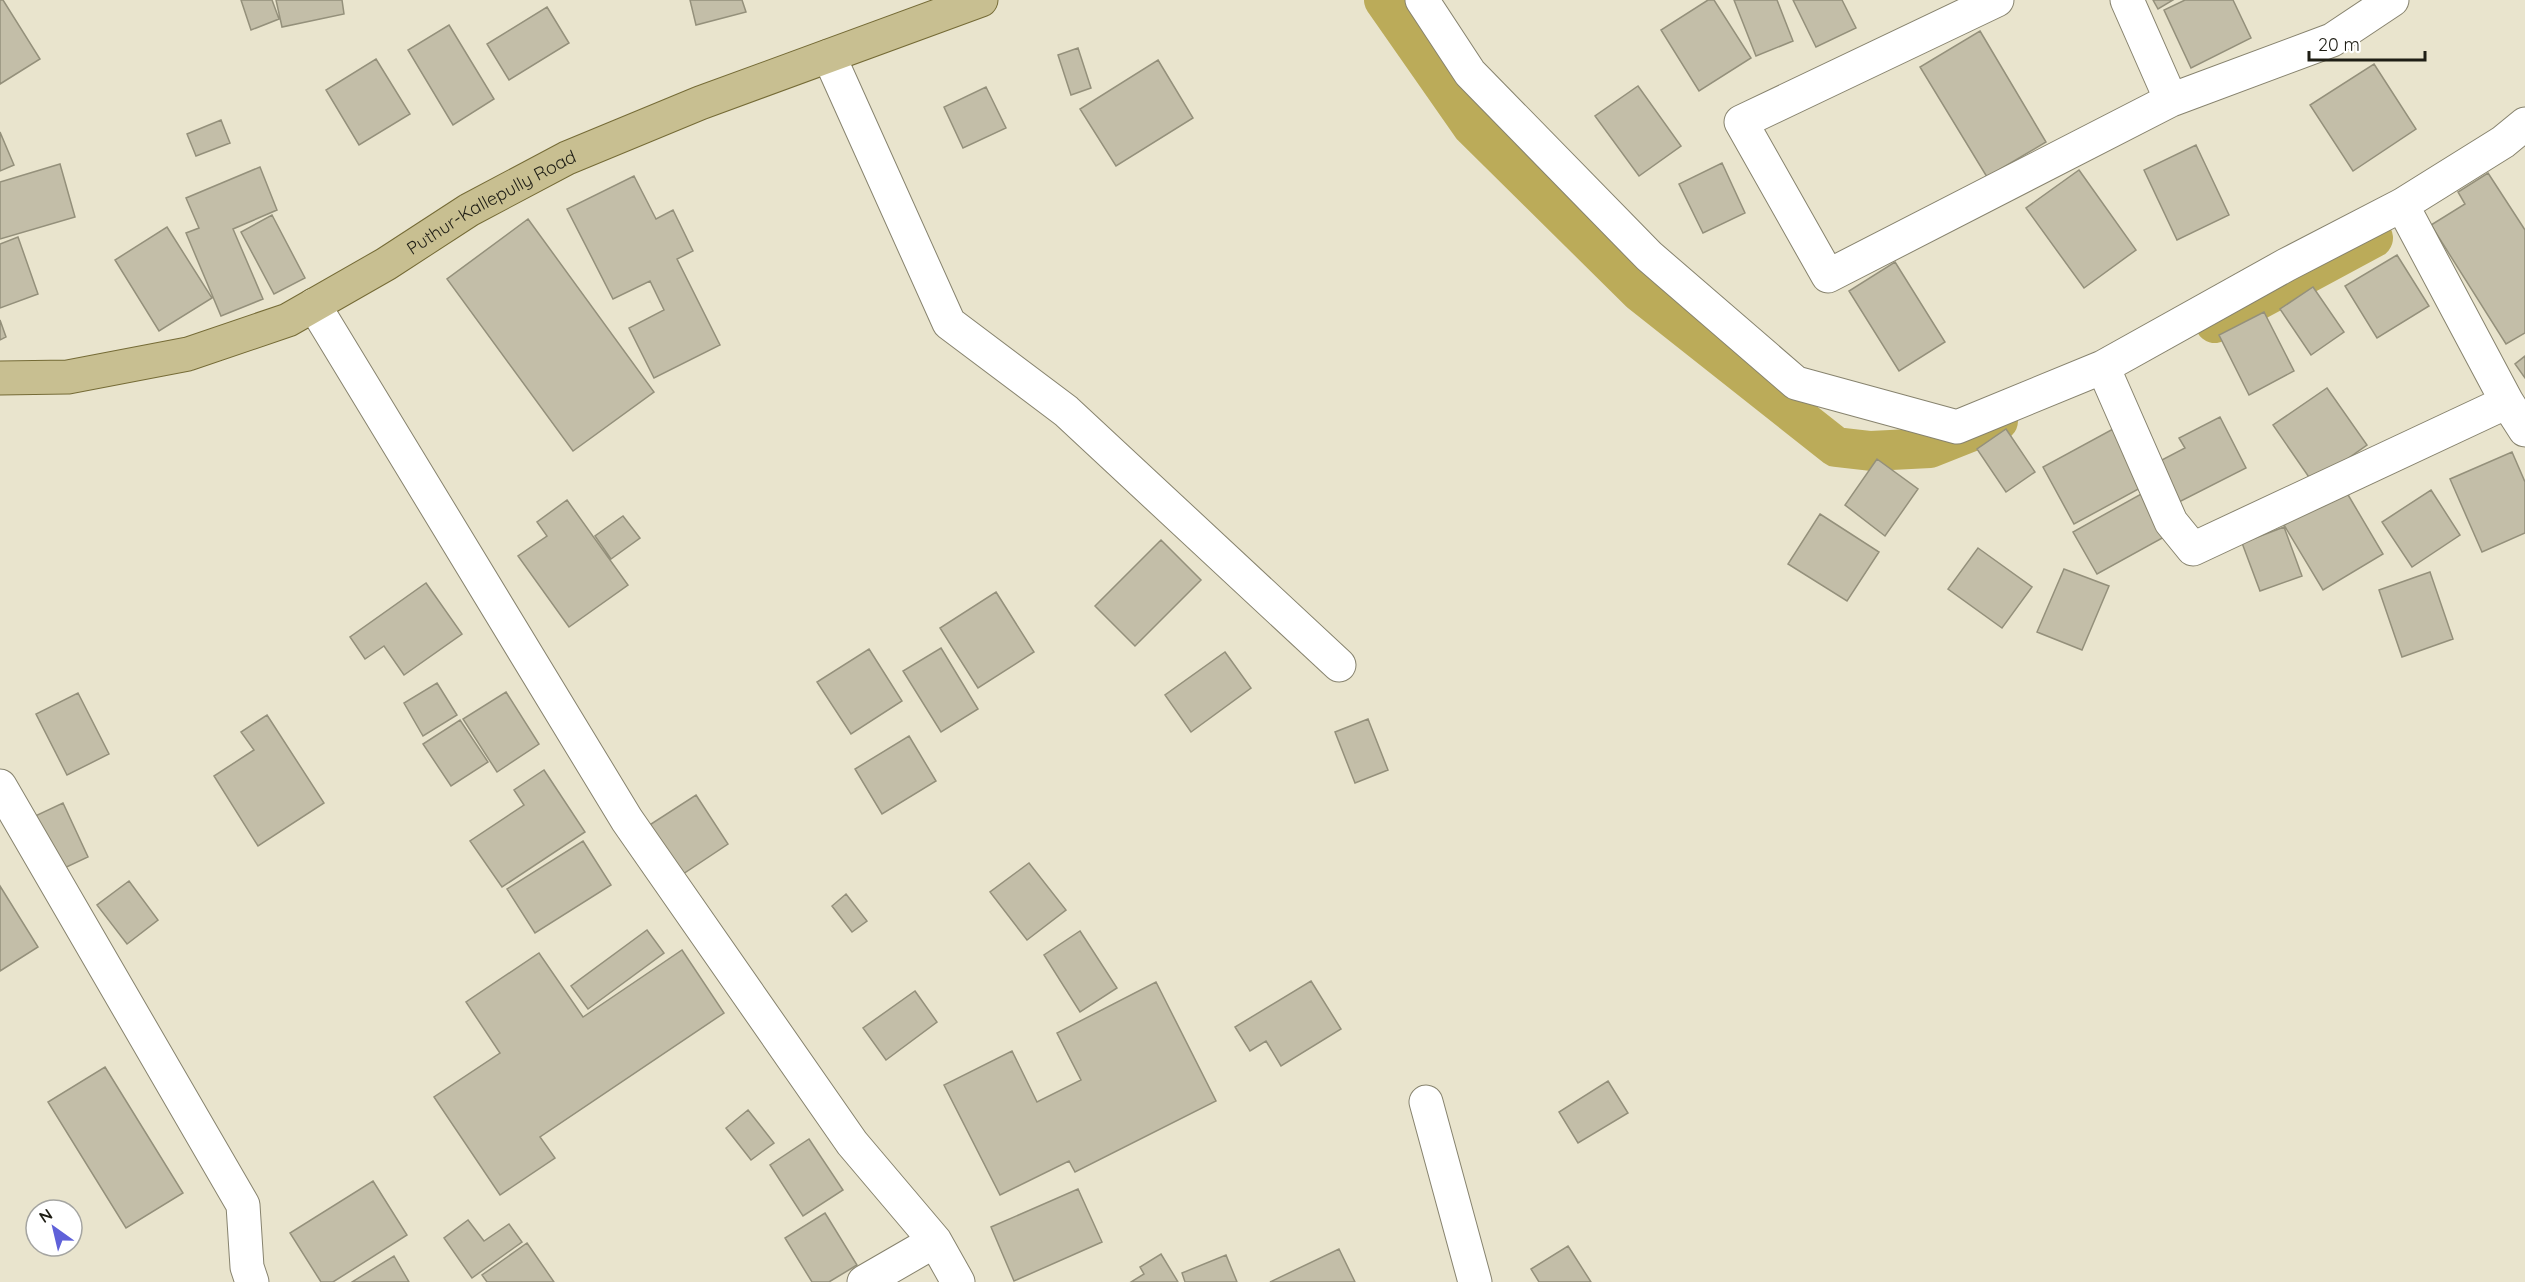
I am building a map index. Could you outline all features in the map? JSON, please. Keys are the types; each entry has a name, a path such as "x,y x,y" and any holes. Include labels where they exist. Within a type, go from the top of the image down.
{"main road":[{"name":"Puthur-Kallepully Road","path":"0,378 68,377 188,354 288,320 386,264 469,210 567,158 700,104 981,0"}],"street":[{"path":"1422,0 1470,73 1649,256 1796,383 1957,427 2103,367 2286,265 2402,205 2503,142 2525,124"},
{"path":"1997,0 1741,122 1828,276 2171,100 2332,40 2392,0"},
{"path":"2127,0 2171,100"},
{"path":"829,56 949,323 1066,411 1339,665"},
{"path":"2402,205 2507,402 2525,430"},
{"path":"315,305 627,820 852,1143 935,1241 958,1282"},
{"path":"2103,367 2172,522 2193,549 2507,402"},
{"path":"0,786 243,1205 248,1267 252,1282"},
{"path":"1426,1102 1475,1282"},
{"path":"864,1282 935,1241"}],"building":[{"path":"0,0 3,0 40,59 0,84"},
{"path":"241,0 272,0 279,19 251,30"},
{"path":"276,0 342,0 344,14 282,27"},
{"path":"690,0 742,0 746,12 696,25"},
{"path":"1708,0 1714,0 1751,58 1699,91 1661,30"},
{"path":"1734,0 1777,0 1793,41 1756,56"},
{"path":"1793,0 1842,0 1856,28 1816,47"},
{"path":"2153,0 2173,0 2158,9"},
{"path":"2185,0 2233,0 2251,38 2191,68 2164,10"},
{"path":"547,7 569,43 509,80 487,44"},
{"path":"449,25 494,99 453,125 408,50"},
{"path":"1980,31 2046,142 1987,177 1920,67"},
{"path":"1078,48 1091,88 1071,95 1058,55"},
{"path":"376,59 410,114 359,145 326,90"},
{"path":"1158,60 1193,118 1116,166 1080,109"},
{"path":"2374,64 2416,129 2353,171 2310,105"},
{"path":"1638,86 1681,146 1639,176 1595,116"},
{"path":"986,87 1006,128 963,148 944,107"},
{"path":"221,120 230,143 196,156 187,134"},
{"path":"0,132 14,165 0,171"},
{"path":"2196,145 2229,215 2177,240 2144,170"},
{"path":"1722,163 1745,213 1703,233 1679,184"},
{"path":"60,164 75,217 0,239 0,182"},
{"path":"260,167 277,210 233,229 263,299 221,316 186,233 199,228 186,198"},
{"path":"2079,170 2136,250 2084,288 2026,208"},
{"path":"2488,173 2525,230 2525,333 2506,344 2431,225 2465,204 2458,192"},
{"path":"634,176 656,219 673,210 693,251 677,259 720,345 654,378 629,328 664,310 650,281 613,299 567,209"},
{"path":"272,215 305,278 274,294 241,232"},
{"path":"528,219 654,392 573,451 447,279"},
{"path":"167,227 212,298 159,331 115,260"},
{"path":"18,237 38,294 0,308 0,244"},
{"path":"2397,255 2429,306 2377,338 2345,286"},
{"path":"1895,262 1945,342 1899,371 1849,291"},
{"path":"2313,287 2344,332 2311,355 2280,309"},
{"path":"2264,312 2294,371 2249,395 2219,335"},
{"path":"0,320 6,337 0,340"},
{"path":"2525,356 2525,378 2515,364"},
{"path":"2327,388 2367,445 2313,483 2273,425"},
{"path":"2220,417 2246,468 2177,503 2156,463 2185,448 2179,438"},
{"path":"2006,429 2035,472 2006,492 1977,449"},
{"path":"2113,429 2144,486 2074,524 2043,467"},
{"path":"2512,452 2525,482 2525,533 2482,552 2450,479"},
{"path":"1877,459 1918,489 1885,536 1845,505"},
{"path":"2344,488 2383,554 2323,590 2284,525"},
{"path":"2431,490 2460,535 2412,567 2382,522"},
{"path":"2143,493 2166,536 2097,574 2073,532"},
{"path":"567,500 628,585 569,627 518,556 547,536 537,522"},
{"path":"1820,514 1879,552 1847,601 1788,564"},
{"path":"623,516 640,538 611,559 595,536"},
{"path":"2284,527 2302,576 2260,591 2242,543"},
{"path":"1161,540 1201,580 1135,646 1095,606"},
{"path":"1978,548 2032,587 2002,628 1948,589"},
{"path":"2064,569 2109,586 2082,650 2037,632"},
{"path":"2430,572 2453,639 2402,657 2379,590"},
{"path":"426,583 462,634 404,675 384,646 365,659 350,637"},
{"path":"996,592 1034,652 978,688 940,628"},
{"path":"941,648 978,709 941,732 903,671"},
{"path":"869,649 902,701 851,734 817,682"},
{"path":"1225,652 1251,688 1191,732 1165,695"},
{"path":"437,683 457,715 423,736 404,703"},
{"path":"506,692 539,744 497,772 463,719"},
{"path":"78,693 109,754 67,775 36,714"},
{"path":"267,715 324,803 258,846 214,776 254,750 241,732"},
{"path":"1368,719 1388,770 1355,783 1335,732"},
{"path":"460,720 488,762 451,786 423,744"},
{"path":"909,736 936,781 882,814 855,769"},
{"path":"544,770 585,832 502,887 470,841 524,805 514,790"},
{"path":"696,795 728,844 680,876 648,826"},
{"path":"63,803 88,857 58,871 33,817"},
{"path":"583,841 611,885 535,933 507,889"},
{"path":"1029,863 1066,910 1027,940 990,892"},
{"path":"129,881 158,920 127,944 97,905"},
{"path":"0,886 38,947 0,971"},
{"path":"846,894 867,921 852,932 832,906"},
{"path":"647,930 664,953 588,1009 571,986"},
{"path":"1080,931 1117,988 1080,1012 1044,955"},
{"path":"682,950 724,1013 540,1137 555,1158 500,1195 434,1097 500,1053 466,1002 539,953 583,1017"},
{"path":"1311,981 1341,1029 1281,1066 1266,1041 1250,1051 1235,1027"},
{"path":"1156,982 1216,1101 1075,1172 1069,1161 1000,1195 944,1085 1012,1051 1037,1102 1081,1080 1057,1033"},
{"path":"915,991 937,1022 886,1060 863,1028"},
{"path":"105,1067 183,1193 126,1228 48,1102"},
{"path":"1608,1081 1628,1113 1578,1143 1559,1112"},
{"path":"748,1110 774,1143 751,1160 726,1128"},
{"path":"809,1139 843,1190 803,1216 770,1165"},
{"path":"373,1181 407,1235 333,1282 321,1282 290,1233"},
{"path":"1078,1189 1102,1242 1014,1281 991,1227"},
{"path":"825,1213 857,1265 829,1282 812,1282 785,1238"},
{"path":"468,1220 484,1241 509,1224 522,1242 472,1278 444,1238"},
{"path":"527,1243 554,1282 487,1282 482,1275"},
{"path":"1568,1246 1591,1282 1539,1282 1531,1269"},
{"path":"1339,1249 1355,1282 1270,1282"},
{"path":"1161,1254 1178,1282 1131,1282 1144,1274 1140,1267"},
{"path":"1226,1255 1237,1282 1185,1282 1182,1273"},
{"path":"394,1256 409,1282 352,1282"}],"waterway":[{"path":"1384,0 1472,126 1640,292 1836,447 1871,451 1930,448 1998,421"},
{"path":"2215,323 2373,238"}]}
